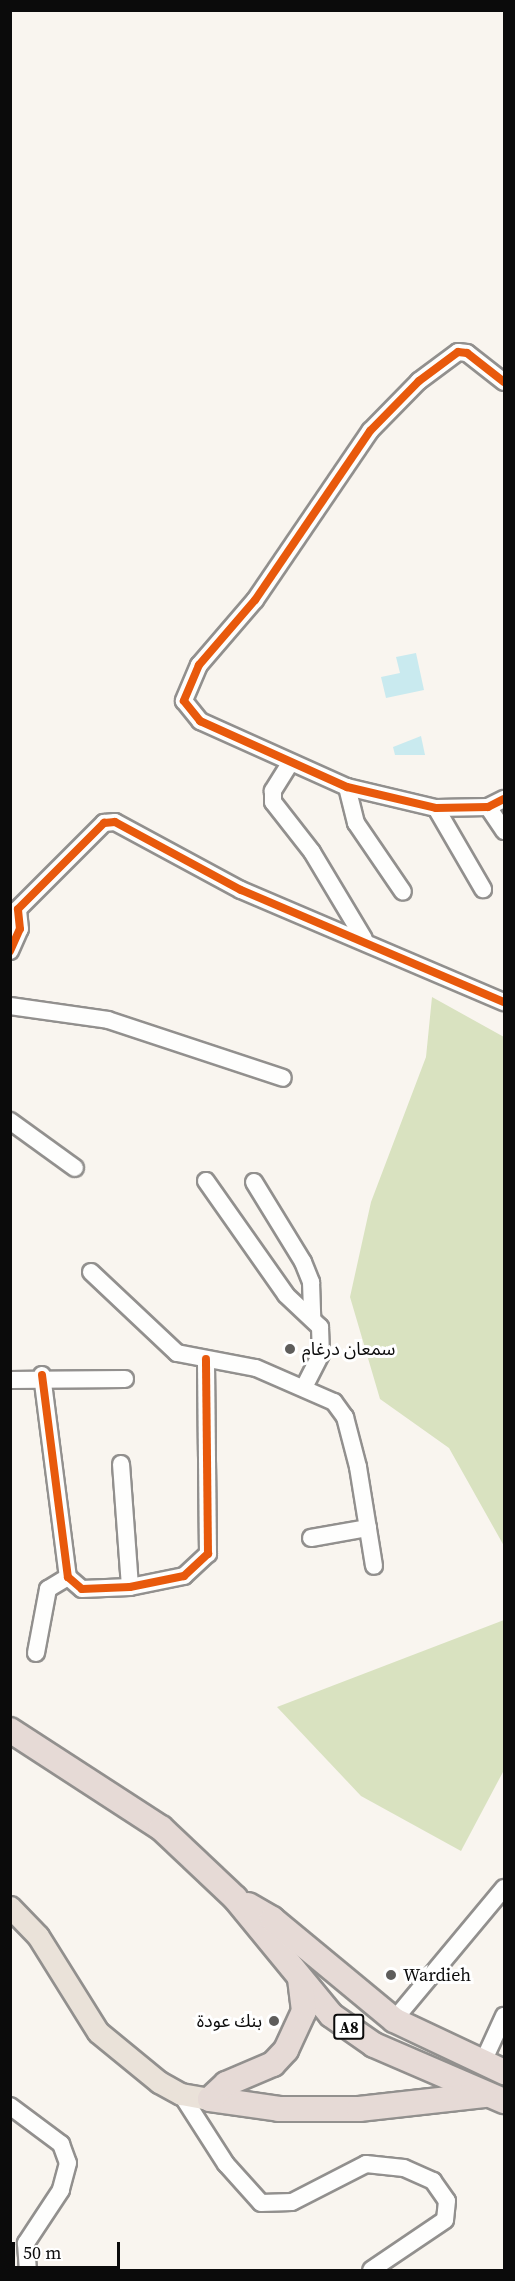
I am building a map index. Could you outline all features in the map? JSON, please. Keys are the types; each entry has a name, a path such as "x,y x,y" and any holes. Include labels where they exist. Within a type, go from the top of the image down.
{"highway":[{"name":"A8","path":"10,1730 142,1814 235,1898 331,2014 374,2045 494,2098"},
{"name":"A8","path":"235,1898 272,1918 368,2002 394,2020"},
{"path":"210,2099 226,2084 273,2064 299,2029 304,2011 300,1978"},
{"path":"299,2029 331,2014 367,2013 394,2020 493,2068"},
{"path":"210,2099 279,2109 359,2109 494,2098"}],"main road":[{"path":"10,1907 38,1936 98,2032 181,2094 210,2099"}],"street":[{"path":"504,382 467,353 458,352 418,381 370,431 255,600 189,682 184,701 191,714 289,765 347,787 435,808 488,807 504,799"},
{"path":"289,765 273,791 273,802 312,852 364,939"},
{"path":"347,787 356,823 403,892"},
{"path":"488,807 504,831"},
{"path":"435,808 483,889"},
{"path":"10,951 20,929 14,906 104,824 115,822 241,891 364,939 504,1002"},
{"path":"10,1006 108,1020 283,1078"},
{"path":"10,1121 75,1168"},
{"path":"206,1181 286,1295 312,1317"},
{"path":"254,1182 303,1262 311,1282 312,1317 323,1346 304,1387"},
{"path":"91,1272 177,1353 256,1368 327,1396 345,1417 374,1566"},
{"path":"42,1375 68,1577 82,1589 130,1587 184,1576 208,1554 206,1359"},
{"path":"10,1380 42,1375 125,1379"},
{"path":"121,1464 130,1587"},
{"path":"311,1538 368,1528"},
{"path":"36,1653 48,1589 68,1577"},
{"path":"394,2020 504,1888"},
{"path":"493,2068 504,2016"},
{"path":"181,2094 239,2182 261,2203 292,2202 366,2164 404,2168 433,2181 447,2201 445,2220 371,2271"},
{"path":"10,2106 61,2144 68,2163 61,2190 26,2244 28,2271"}],"green space":[{"path":"432,997 504,1037 504,1546 449,1448 380,1399 350,1297 371,1202 426,1057"},
{"path":"504,1620 504,1770 461,1851 361,1796 277,1707"}],"water":[{"path":"416,653 424,690 386,698 381,677 400,673 396,657"},
{"path":"421,736 425,755 395,755 393,747"}],"cycle path":[{"path":"504,382 467,353 458,352 419,381 370,431 255,600 199,665 184,701 200,721 347,787 436,808 488,807 504,799"},
{"path":"10,951 20,929 18,909 104,823 115,822 241,890 504,1002"},
{"path":"42,1375 68,1577 82,1589 130,1587 184,1576 208,1554 206,1359"}],"place":[{"name":"سمعان درغام","path":"290,1349"},
{"name":"Wardieh","path":"391,1975"},
{"name":"بنك عودة","path":"274,2021"}]}
